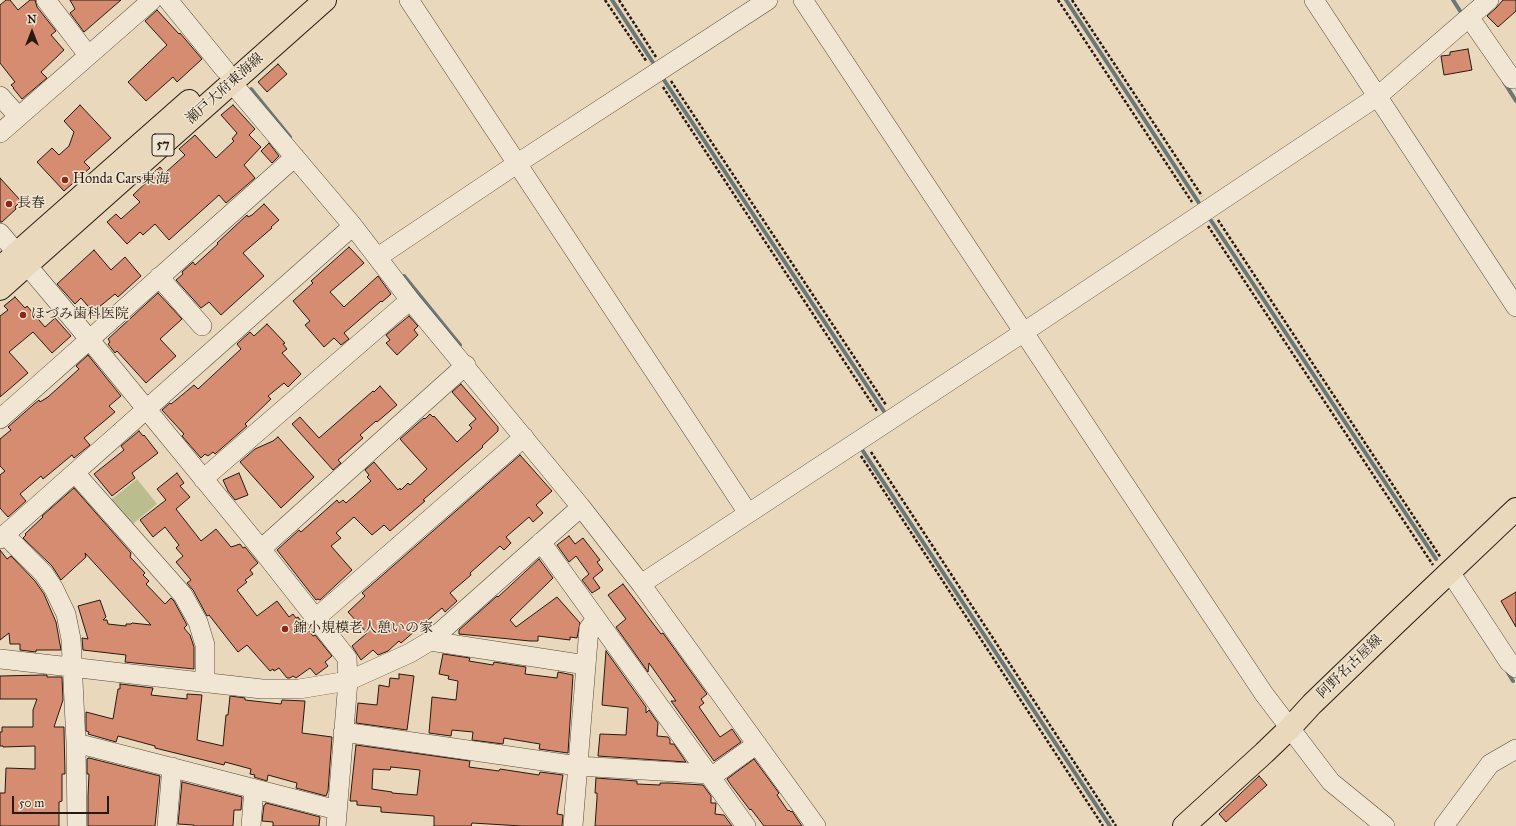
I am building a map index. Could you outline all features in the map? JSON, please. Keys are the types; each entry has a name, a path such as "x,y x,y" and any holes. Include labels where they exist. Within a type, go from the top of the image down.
{"main road":[{"name":"瀬戸大府東海線","path":"229,76 302,0"},
{"name":"瀬戸大府東海線","path":"0,289 22,259 229,76 325,0"},
{"name":"瀬戸大府東海線","path":"0,268 22,259"},
{"name":"阿野名古屋線","path":"1184,826 1289,729 1317,699 1516,509"}],"street":[{"path":"46,0 88,55"},
{"path":"0,133 152,0"},
{"path":"168,0 353,226 410,300 466,365 581,507 641,584 816,826"},
{"path":"409,0 748,513"},
{"path":"378,257 518,163 768,0"},
{"path":"803,0 1264,694 1289,729 1331,782 1385,826"},
{"path":"1314,0 1513,296"},
{"path":"641,584 1024,332 1378,96 1489,0"},
{"path":"1469,17 1512,79"},
{"path":"0,96 18,116"},
{"path":"0,419 295,157"},
{"path":"77,826 76,743 71,667 71,639 66,614 54,589 44,574 2,537 353,226"},
{"path":"0,233 261,549 347,658 348,680 336,818 254,789 76,743"},
{"path":"159,278 202,326"},
{"path":"203,479 410,300"},
{"path":"261,549 466,365"},
{"path":"316,618 524,437"},
{"path":"75,473 183,595 198,622 205,645 205,683"},
{"path":"0,659 262,689 299,689 348,680 410,653 430,641 581,507"},
{"path":"541,542 746,826"},
{"path":"1446,576 1509,662 1516,668"},
{"path":"573,826 589,628 596,619"},
{"path":"430,641 586,665"},
{"path":"343,732 578,766 710,776 757,744"},
{"path":"1444,826 1490,764 1516,749"},
{"path":"167,826 172,767"},
{"path":"251,826 254,789"}],"path":[{"path":"605,0 659,72 890,420"},
{"path":"619,0 659,72 890,420"},
{"path":"1058,0 1205,211 1446,576"},
{"path":"1072,0 1205,211 1446,576"},
{"path":"858,441 1102,826"},
{"path":"858,441 1116,826"}],"green space":[{"path":"137,479 157,504 129,527 108,502"}],"building":[{"path":"6,0 10,0 18,10 30,0 35,0 37,7 56,31 51,35 64,50 41,72 47,78 22,99 11,85 15,82 0,63 0,5"},
{"path":"70,0 121,0 84,32 70,13 75,9"},
{"path":"1503,0 1516,0 1516,11 1498,27 1487,16"},
{"path":"157,10 179,34 180,33 202,59 177,82 173,77 146,101 128,82 167,45 145,21"},
{"path":"1468,49 1472,70 1444,75 1441,56 1450,55 1450,52"},
{"path":"278,64 287,74 267,92 258,82"},
{"path":"80,105 111,138 84,162 90,168 64,191 37,162 52,148 59,155 69,146 74,132 64,121"},
{"path":"233,105 255,129 249,135 261,147 244,165 255,178 226,203 219,195 169,240 155,224 143,235 140,232 127,244 107,222 116,214 121,219 140,202 133,195 150,179 148,177 160,167 165,173 185,155 179,149 195,135 216,158 234,141 232,139 237,133 221,115"},
{"path":"269,143 279,156 272,163 261,151"},
{"name":"長春","path":"0,178 21,201 15,207 16,209 2,222 0,222"},
{"path":"264,204 279,220 243,253 264,276 221,315 209,302 201,308 176,280 183,274 182,272 193,262 195,265 247,215 248,217 252,215"},
{"path":"349,247 364,263 330,292 344,307 378,276 391,294 344,333 349,339 341,345 334,338 324,347 305,325 310,321 293,301 313,283 311,281"},
{"path":"94,250 111,270 125,257 141,276 118,297 115,294 93,312 81,298 75,304 57,284"},
{"path":"158,293 182,319 160,339 176,356 146,383 117,351 115,353 108,344 110,342 108,339"},
{"path":"15,297 25,308 27,306 45,327 55,318 71,336 52,353 33,332 9,352 28,373 0,397 0,316 8,310 4,306"},
{"path":"409,316 418,326 414,330 418,335 397,355 386,343 390,340 386,335"},
{"path":"267,324 285,343 283,344 287,349 282,353 301,374 288,387 284,383 268,396 271,399 245,424 247,426 215,454 213,452 208,456 205,454 201,458 182,436 184,434 162,410 194,385 198,389 241,349 237,344 250,332 254,336"},
{"path":"88,355 121,396 109,406 115,412 84,438 90,445 74,458 72,455 43,479 41,476 20,494 26,501 8,517 0,508 0,475 5,471 0,466 0,439 11,430 8,427 39,400 40,402 48,397 79,369 76,366"},
{"path":"461,384 498,427 498,431 482,446 483,447 423,500 425,501 390,531 384,525 372,535 354,517 336,533 341,538 331,546 352,570 320,600 316,600 277,550 299,530 301,532 337,500 339,503 343,500 346,503 371,481 367,477 369,475 365,470 374,462 398,490 400,488 401,490 408,483 410,485 427,469 400,439 430,414 433,417 434,416 457,442 472,428 469,425 476,419 452,392"},
{"path":"380,386 397,405 360,435 363,438 338,460 341,463 333,470 292,424 300,417 319,438"},
{"path":"139,431 158,453 132,473 135,478 112,496 94,474 124,450 121,446"},
{"path":"278,437 314,477 281,508 240,462 255,449 273,441"},
{"path":"520,455 552,491 536,505 543,513 533,522 529,517 506,537 511,543 504,550 500,546 470,573 471,575 450,593 457,601 445,612 442,608 401,643 399,641 388,651 378,655 373,650 361,660 352,646 367,633 348,612 365,596 362,593"},
{"path":"177,473 184,483 180,486 190,497 176,509 201,541 216,529 231,547 240,544 243,548 245,547 258,563 250,570 253,574 245,580 247,582 237,590 257,616 277,601 289,617 293,614 296,618 298,617 332,656 325,662 328,666 316,675 310,668 296,678 293,676 287,678 279,668 274,671 273,669 270,671 247,645 238,652 209,615 207,616 193,590 187,583 191,580 176,562 183,556 176,548 179,545 165,527 153,537 140,520 166,500 157,489"},
{"path":"239,473 248,495 235,500 228,491 223,480"},
{"path":"74,488 131,553 130,557 145,573 143,575 149,581 146,584 165,604 171,598 174,601 187,625 184,628 190,635 194,647 194,669 125,662 126,655 83,650 82,638 88,639 78,606 100,600 106,617 103,620 107,620 108,624 126,626 126,624 132,623 151,625 85,553 86,557 61,580 52,566 23,538 26,535 25,534 43,517 42,516"},
{"path":"569,536 575,544 583,538 600,560 597,562 603,570 593,578 600,588 592,593 582,580 589,574 576,556 569,562 557,545"},
{"path":"0,550 7,559 11,556 35,581 44,594 56,622 61,650 36,650 36,652 20,650 20,644 10,644 9,633 0,640"},
{"path":"539,559 553,578 510,620 516,627 557,597 580,623 577,638 570,637 570,640 538,636 538,641 530,641 459,634 459,630 497,596 498,597"},
{"path":"623,584 661,634 663,633 707,694 701,699 704,703 699,707 720,737 732,729 741,742 714,761 671,701 676,701 649,663 648,672 616,627 626,619 608,595"},
{"path":"1516,592 1516,627 1501,601"},
{"path":"606,651 646,707 646,713 649,710 658,723 657,736 668,737 670,744 674,744 686,762 598,756 600,734 626,735 628,708 602,705"},
{"path":"443,654 470,658 469,661 493,665 494,662 526,667 525,674 557,678 558,672 573,675 568,753 539,749 540,744 504,738 503,744 472,740 473,732 452,730 451,736 429,733 432,697 456,700 458,681 448,679 449,676 439,674"},
{"path":"399,674 414,676 407,730 356,723 358,703 377,705 379,685 389,687 390,678 399,679"},
{"path":"47,675 47,677 62,677 63,700 54,727 64,727 65,774 62,774 62,801 59,802 59,826 0,826 0,793 5,793 6,768 35,769 35,746 0,746 0,732 2,732 2,727 33,727 33,710 37,699 0,699 0,676"},
{"path":"120,684 153,688 151,695 187,699 187,694 202,695 197,740 223,746 226,715 228,715 230,696 245,698 245,700 281,704 282,700 305,701 302,733 332,737 328,791 326,796 296,788 297,783 268,775 267,781 254,777 255,775 250,774 251,769 225,762 224,765 155,748 155,746 118,736 116,742 88,734 89,732 86,731 86,712 113,719"},
{"path":"356,745 470,761 469,767 499,771 500,769 539,775 540,772 563,775 557,814 563,815 562,826 522,826 472,823 471,826 434,826 434,816 381,812 381,807 357,805 357,801 350,801","holes":["391,767 420,770 417,795 392,793 372,789 373,769 390,770"]},
{"path":"89,758 160,776 155,826 88,826 89,774 87,774 87,759"},
{"path":"754,759 779,793 777,795 788,811 792,811 802,826 764,826 731,785 727,779"},
{"path":"1259,776 1267,785 1226,822 1219,814"},
{"path":"596,778 637,781 637,784 660,785 660,783 669,783 703,785 711,796 711,803 716,803 715,814 724,815 732,826 595,826 597,798 597,793 595,793"},
{"path":"182,782 242,797 241,810 234,810 233,826 194,826 178,824"},
{"path":"266,803 320,817 319,826 273,826 273,822 262,821 264,805"}],"waterway":[{"path":"612,0 654,64"},
{"path":"1066,0 1201,206"},
{"path":"1453,0 1462,14"},
{"path":"662,77 887,416"},
{"path":"1504,82 1516,101"},
{"path":"251,89 290,137"},
{"path":"1208,216 1436,559"},
{"path":"404,276 460,345"},
{"path":"861,448 1110,826"},
{"path":"1507,671 1513,681"}],"place":[{"name":"Honda Cars東海","path":"65,180"},
{"name":"長春","path":"9,204"},
{"name":"ほづみ歯科医院","path":"23,315"},
{"name":"錦小規模老人憩いの家","path":"285,629"}]}
